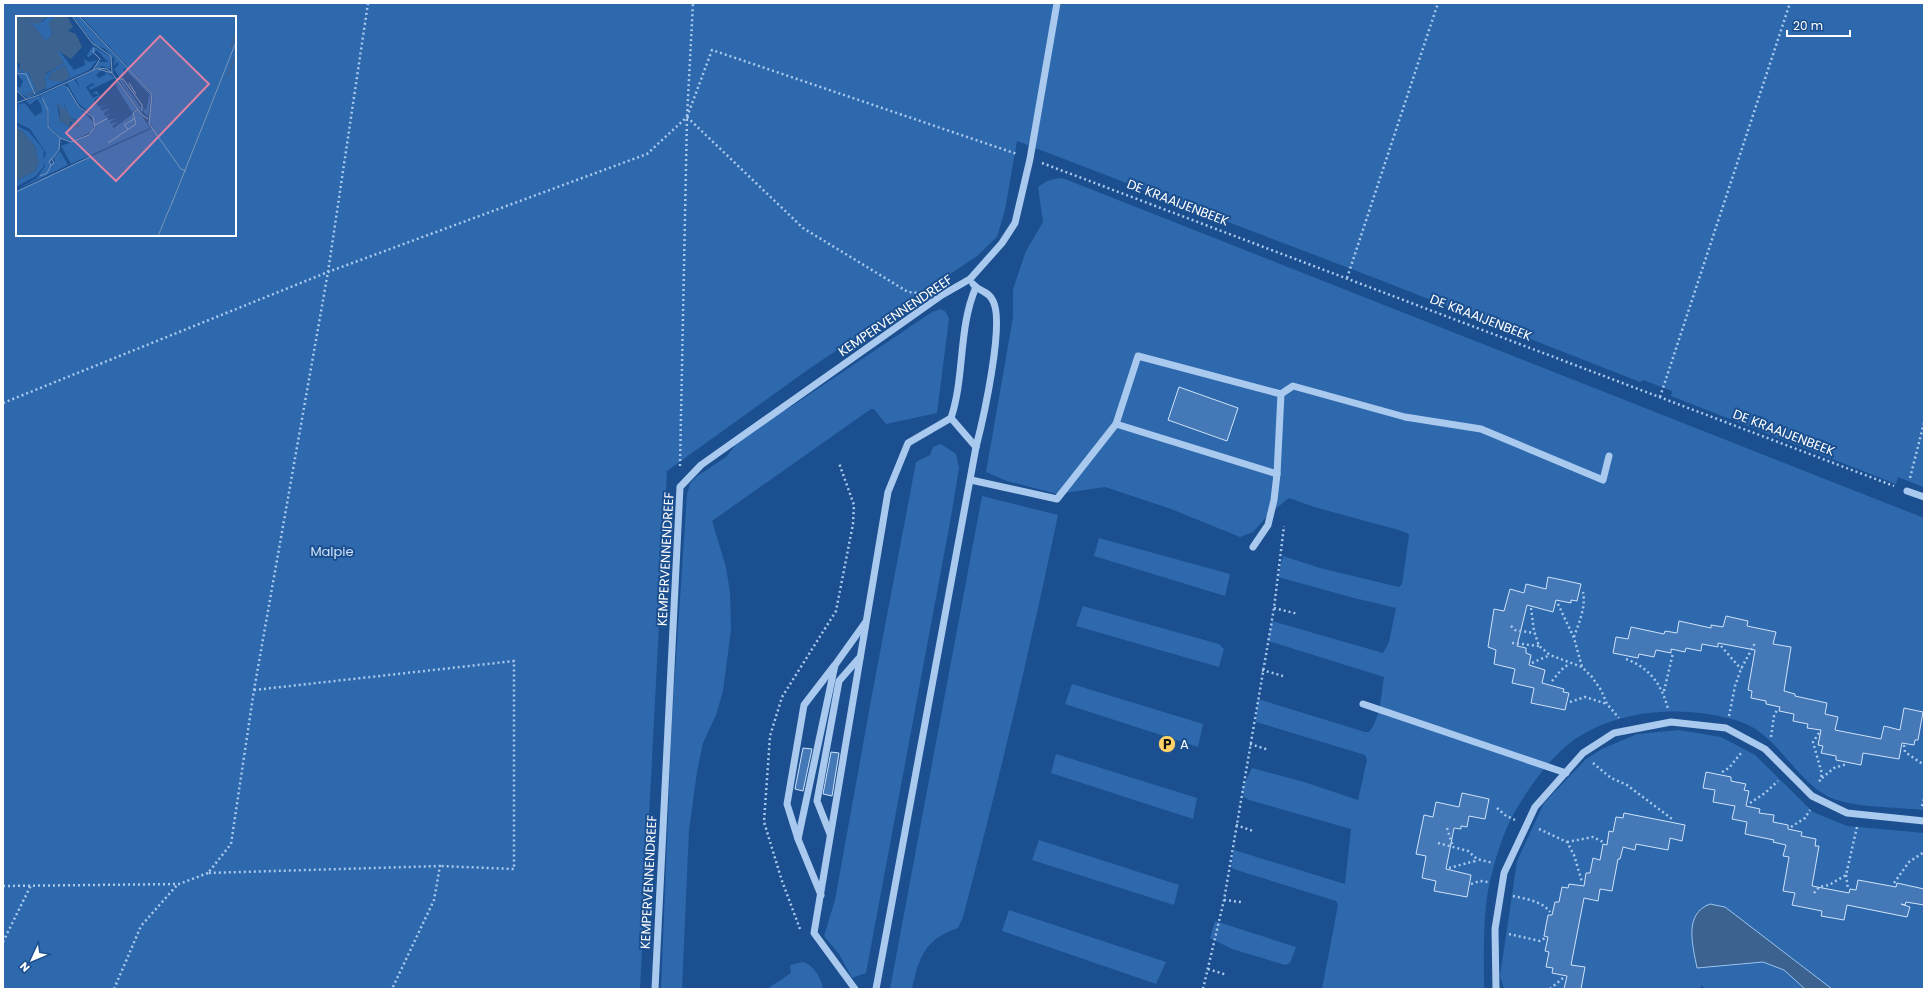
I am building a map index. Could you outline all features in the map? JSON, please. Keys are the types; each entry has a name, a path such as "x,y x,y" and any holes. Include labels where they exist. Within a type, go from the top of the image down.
{"street":[{"name":"KEMPERVENNENDREEF","path":"655,989 680,487 701,465 942,295 970,279 1002,244 1014,223 1030,159 1057,3"},
{"name":"KEMPERVENNENDREEF","path":"876,989 976,447 989,387 997,320 994,302 988,292 976,287 970,279"},
{"path":"855,989 814,933 888,492 908,443 951,418 958,398 968,304 976,287"},
{"path":"971,480 1057,499 1116,424 1138,356 1281,394 1293,386 1405,417 1481,429 1603,480 1609,456"},
{"path":"1253,547 1268,525 1274,500 1277,474 1281,394"},
{"path":"951,418 976,447"},
{"path":"1116,424 1277,474"},
{"path":"1907,491 1924,497"},
{"path":"821,895 798,839 787,804 804,705 866,621"},
{"path":"830,836 818,801 839,682 860,657"},
{"path":"798,839 835,665"},
{"path":"1362,704 1566,773"},
{"path":"1496,989 1495,929 1507,867 1535,808 1583,753 1614,733 1674,722 1726,728 1768,753 1816,798 1847,813 1924,821"}],"path":[{"path":"208,873 231,844 254,690 328,272 368,3"},
{"path":"680,487 687,117 693,3"},
{"path":"1347,278 1438,3"},
{"path":"1660,397 1790,3"},
{"name":"DE KRAAIJENBEEK","path":"687,117 712,50 1030,159 1907,491"},
{"path":"3,403 328,272 647,154 687,117"},
{"path":"687,117 802,228 908,292 942,295"},
{"path":"1907,491 1924,423"},
{"path":"1203,989 1224,900 1262,670 1274,608 1284,526"},
{"path":"1574,638 1583,610 1583,592"},
{"path":"1558,604 1574,638 1582,668 1601,690 1607,704 1630,730"},
{"path":"1274,608 1298,614"},
{"path":"1530,608 1534,633 1539,646 1550,655 1582,668"},
{"path":"1511,626 1515,630 1534,633"},
{"path":"1512,643 1539,646"},
{"path":"1726,728 1735,686 1741,668 1755,643"},
{"path":"1721,646 1741,668"},
{"path":"1673,653 1664,692 1669,714 1674,722"},
{"path":"1532,663 1550,655"},
{"path":"1626,659 1644,667 1664,692"},
{"path":"3,886 179,884 208,873 440,866 514,870 514,661 254,690"},
{"path":"1552,681 1561,670 1569,664"},
{"path":"1262,670 1283,676"},
{"path":"1570,702 1585,697 1607,704"},
{"path":"1768,753 1774,716 1777,710"},
{"path":"1791,827 1805,818 1816,798 1822,774 1813,742 1819,733"},
{"path":"1722,772 1729,768 1750,741"},
{"path":"1250,744 1269,750"},
{"path":"1904,745 1905,752 1924,765"},
{"path":"1583,753 1603,773 1627,785 1672,819"},
{"path":"1821,778 1834,768 1847,764"},
{"path":"1750,803 1765,793 1787,772"},
{"path":"1497,808 1505,815 1567,842 1593,837 1603,842"},
{"path":"1848,889 1846,875 1860,815"},
{"path":"1236,825 1253,831"},
{"path":"1446,828 1453,847"},
{"path":"1567,842 1574,855 1582,882"},
{"path":"1438,843 1468,851 1477,859 1507,867"},
{"path":"1894,883 1909,862 1924,852"},
{"path":"1449,868 1475,861 1477,859"},
{"path":"392,989 434,900 440,866"},
{"path":"1814,893 1819,887 1829,885 1846,875"},
{"path":"114,989 142,926 179,884"},
{"path":"3,942 31,885"},
{"path":"1501,892 1535,902 1546,907 1550,912"},
{"path":"1224,900 1240,902"},
{"path":"1495,929 1540,941 1545,938"},
{"path":"1208,969 1227,975"},
{"path":"1550,989 1563,978"}],"green space":[{"name":"Malpie","path":"3,3 1924,3 1924,496 1923,487 1898,477 1896,484 1671,396 1672,391 1643,380 1640,382 1380,280 1017,141 1005,210 997,237 977,256 806,371 667,471 640,989 3,989"},
{"path":"1059,178 1065,179 1924,518 1924,810 1862,805 1839,801 1829,797 1806,780 1766,737 1754,728 1741,722 1701,713 1680,712 1659,712 1617,720 1598,727 1569,743 1549,763 1530,787 1509,823 1498,852 1487,897 1484,937 1484,989 1322,989 1338,905 1336,901 1233,869 1231,866 1234,850 1345,884 1351,829 1249,800 1243,796 1242,789 1252,768 1304,782 1358,800 1367,760 1365,755 1256,722 1258,699 1369,732 1378,713 1384,677 1268,641 1272,621 1383,653 1389,642 1396,608 1278,577 1283,556 1320,568 1399,587 1402,584 1409,535 1395,529 1314,507 1289,498 1269,514 1253,532 1240,537 1171,509 1105,487 1064,493 1061,495 1007,481 986,472 1013,317 1013,289 1026,251 1043,222 1038,187 1047,181"},
{"path":"941,309 946,312 949,319 937,413 886,424 874,409 871,409 712,521 726,567 730,592 731,630 723,691 716,715 703,743 697,772 689,830 682,989 661,989 672,718 687,494 690,484 696,477 726,457 745,433 792,406 932,312"},
{"path":"941,444 956,454 959,468 951,517 866,973 852,978 839,954 824,936 835,900 916,462 930,455 933,447"},
{"path":"982,496 1058,515 1013,717 963,917 958,928 947,932 938,938 925,951 912,989 890,989"},
{"path":"1099,538 1230,574 1225,596 1094,556"},
{"path":"1083,606 1219,644 1224,649 1219,667 1076,626"},
{"path":"1072,684 1203,724 1198,747 1065,704"},
{"path":"1679,730 1721,737 1755,755 1813,812 1847,826 1924,833 1924,989 1832,989 1725,907 1719,905 1694,952 1697,968 1763,962 1784,970 1805,989 1706,989 1701,985 1701,989 1504,989 1500,976 1517,861 1544,803 1586,759 1602,749 1637,734"},
{"path":"1056,754 1197,798 1193,819 1051,773"},
{"path":"1039,840 1179,885 1174,905 1032,860"},
{"path":"1009,910 1166,962 1156,984 1002,931"},
{"path":"1215,921 1296,947 1290,963 1285,965 1232,949 1210,938"},
{"path":"803,962 814,969 821,981 823,989 767,989 791,973 790,965"}],"shaded area":[{"path":"1710,904 1725,907 1832,989 1805,989 1784,970 1763,962 1697,968 1692,941 1693,923 1696,915"}],"building":[{"path":"1179,387 1238,408 1227,441 1168,420"},
{"path":"1548,577 1581,584 1577,601 1571,600 1571,603 1556,600 1553,612 1527,605 1517,646 1526,648 1526,653 1531,655 1529,665 1545,670 1542,683 1564,689 1563,692 1569,693 1565,710 1531,703 1534,688 1512,683 1515,669 1494,664 1496,650 1488,647 1494,609 1504,611 1510,589 1524,593 1526,584 1546,589"},
{"path":"1726,616 1748,621 1747,626 1776,632 1773,644 1791,647 1784,691 1795,694 1795,696 1827,703 1825,714 1838,717 1835,730 1881,739 1884,726 1900,730 1904,708 1923,712 1918,740 1915,740 1914,745 1902,743 1899,759 1863,753 1861,765 1836,760 1836,756 1821,753 1823,746 1818,745 1821,730 1807,728 1808,724 1793,721 1794,714 1779,711 1780,707 1766,704 1766,701 1751,698 1752,691 1748,690 1755,650 1718,643 1718,647 1702,644 1701,651 1686,648 1685,652 1671,649 1671,653 1656,650 1654,657 1639,654 1638,658 1613,653 1616,637 1628,639 1631,627 1664,634 1665,631 1677,633 1679,621 1711,628 1711,625 1723,627"},
{"path":"803,748 812,749 803,791 795,789"},
{"path":"831,752 839,753 832,796 823,794"},
{"path":"1706,772 1731,777 1731,781 1746,784 1744,790 1749,791 1746,806 1760,809 1759,813 1774,815 1773,822 1788,825 1788,829 1802,832 1801,836 1816,839 1815,846 1819,846 1812,886 1849,893 1850,889 1856,890 1858,880 1896,887 1897,883 1924,889 1924,905 1906,902 1905,905 1901,904 1910,907 1907,917 1847,905 1844,920 1821,916 1822,911 1792,905 1795,893 1783,891 1789,857 1783,856 1786,845 1773,842 1774,840 1745,834 1747,822 1732,819 1735,806 1713,802 1715,790 1703,788"},
{"path":"1462,793 1489,799 1485,819 1469,816 1467,827 1461,826 1461,829 1454,828 1446,869 1471,875 1467,897 1434,891 1436,881 1422,878 1426,856 1416,854 1424,815 1433,817 1436,802 1459,807"},
{"path":"1624,813 1685,825 1682,841 1670,838 1668,850 1636,844 1635,850 1623,847 1620,859 1618,859 1612,891 1600,889 1598,901 1584,898 1571,965 1585,967 1581,989 1564,989 1567,976 1552,973 1553,968 1546,967 1549,952 1545,951 1548,937 1544,936 1548,915 1552,915 1555,902 1559,902 1562,887 1568,888 1569,884 1584,886 1586,873 1590,873 1593,858 1600,860 1603,844 1607,845 1609,831 1613,832 1616,817 1623,818"}],"place":[{"name":"A","path":"1167,744"}]}
